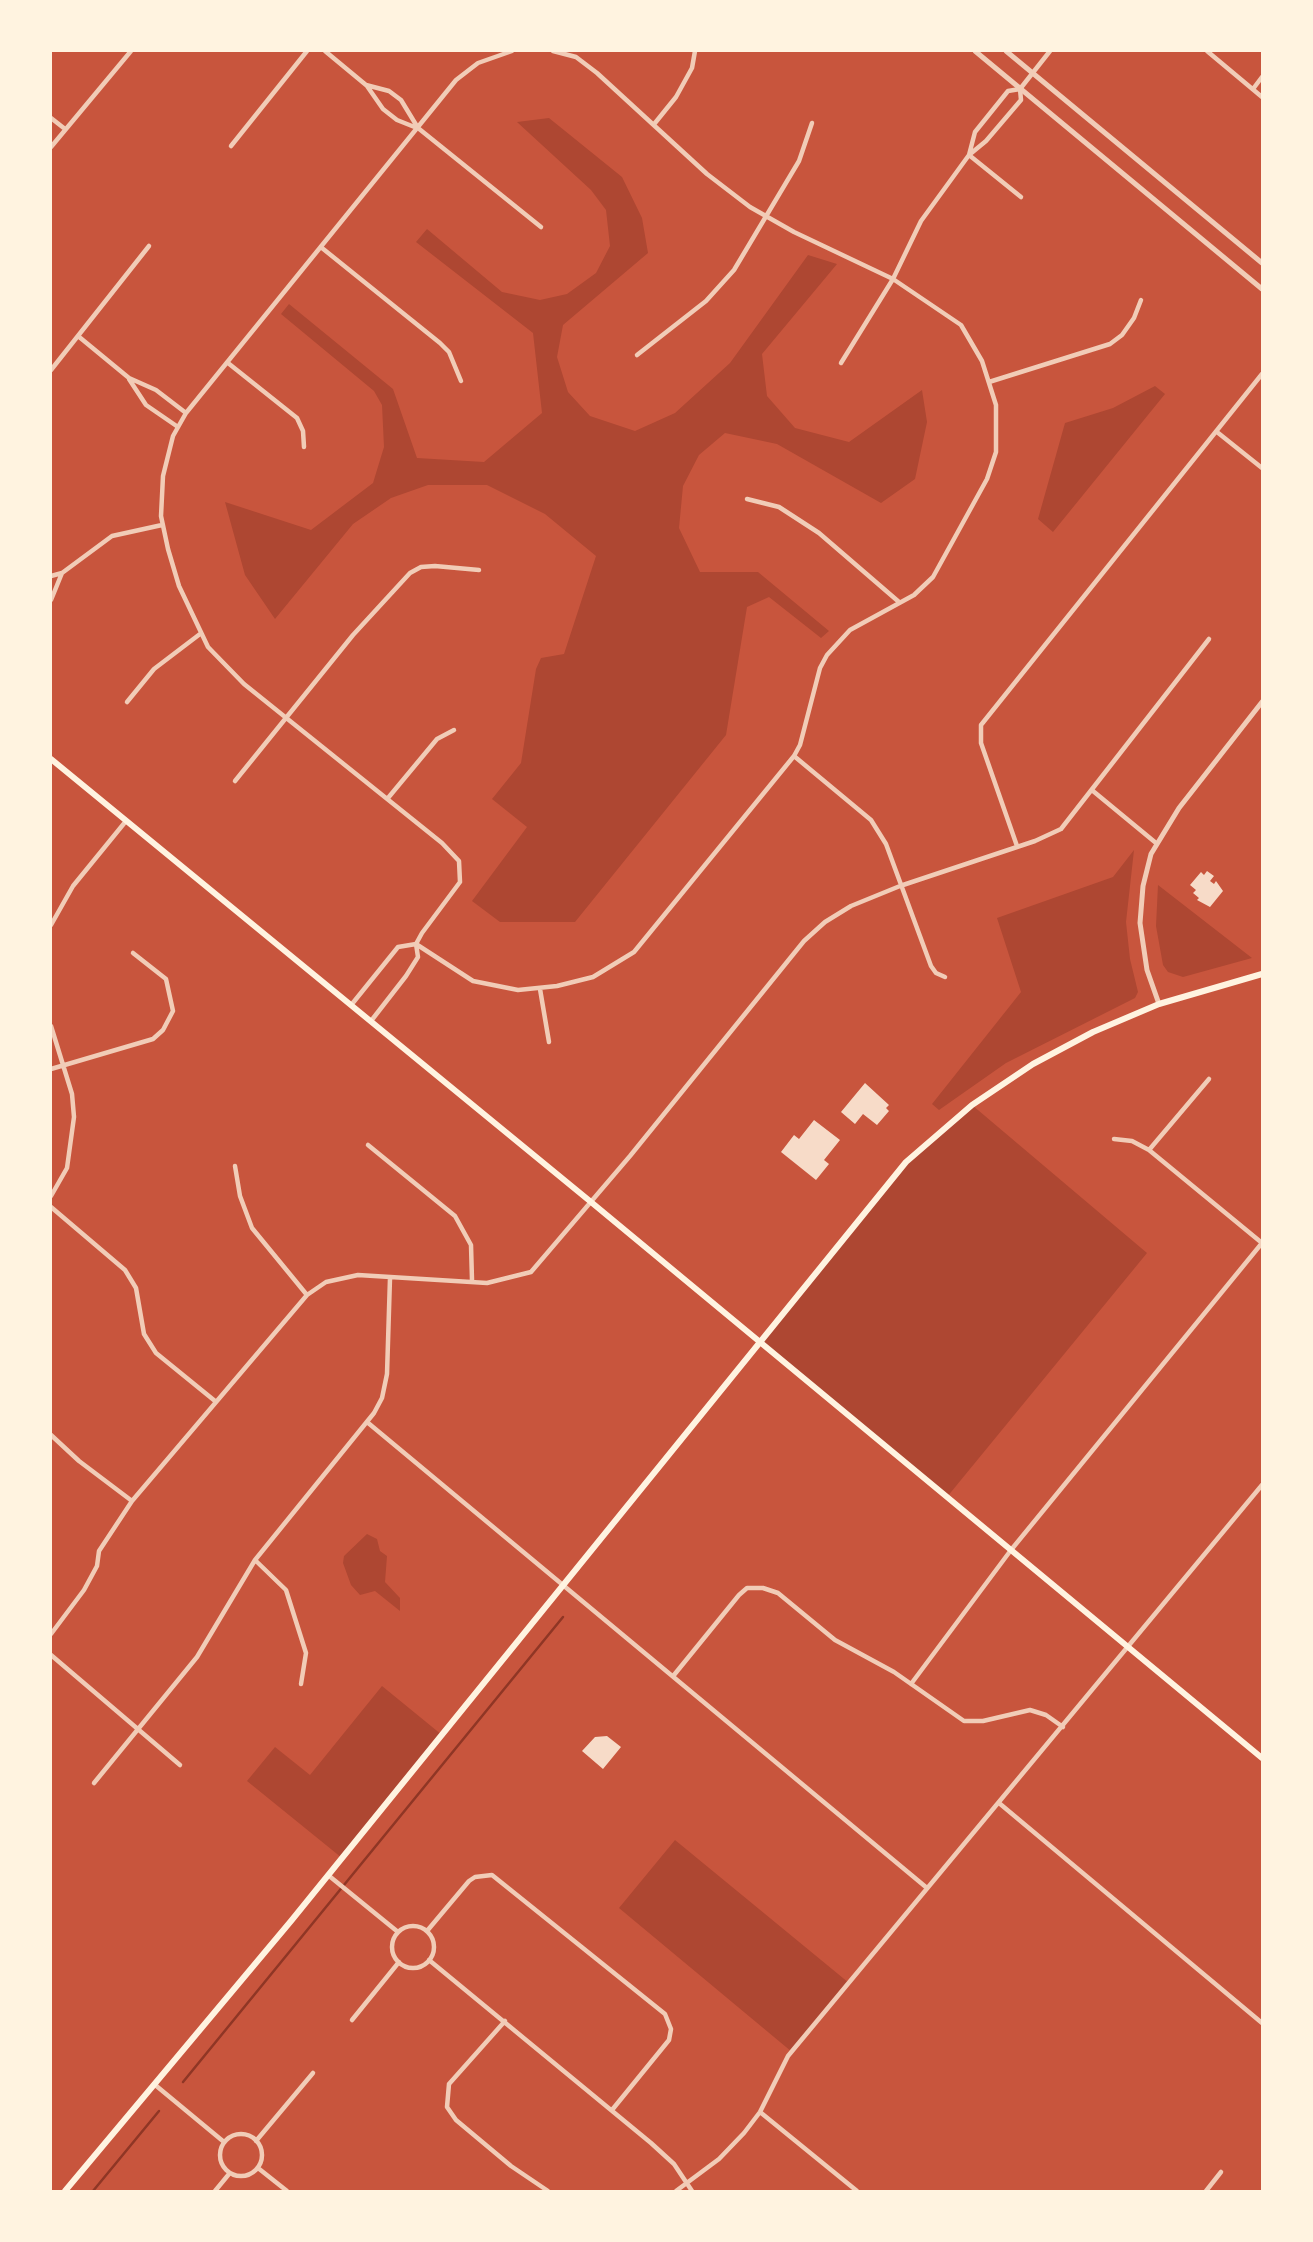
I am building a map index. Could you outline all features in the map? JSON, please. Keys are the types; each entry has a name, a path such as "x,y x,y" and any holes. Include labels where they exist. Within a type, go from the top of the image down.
{"main road":[{"path":"51,759 352,1004 1262,1756"},
{"path":"65,2191 328,1875 906,1162 972,1105 1033,1064 1093,1032 1158,1004 1262,974"}],"street":[{"path":"51,147 131,51"},
{"path":"231,146 307,51"},
{"path":"325,51 366,85 383,109 397,120 418,128 541,227"},
{"path":"371,1021 406,976 418,957 416,944 460,882 461,874 453,853 228,669 200,634 179,586 162,525 163,476 178,427 186,413 456,80 478,63 512,51"},
{"path":"352,1004 398,947 416,944 473,981 494,988 540,989 593,977 634,952 794,755 800,745 820,668 827,655 850,630 900,603 933,577 993,466 997,437 996,405 982,361 961,325 892,279 794,232 750,207 707,174 654,123 576,58 553,51"},
{"path":"654,123 676,97 692,68 695,51"},
{"path":"975,51 1262,289"},
{"path":"1006,51 1262,263"},
{"path":"841,363 892,279 921,221 969,155 986,141 1021,100 1020,89 1050,51"},
{"path":"1207,51 1262,97"},
{"path":"1253,89 1262,78"},
{"path":"366,85 389,91 401,100 418,128"},
{"path":"969,155 975,132 1008,91 1020,89"},
{"path":"51,118 65,130"},
{"path":"637,355 714,293 734,270 800,161 812,123"},
{"path":"969,155 1021,197"},
{"path":"51,370 149,246"},
{"path":"322,248 440,343 449,352 461,381"},
{"path":"989,382 1110,344 1128,326 1141,300"},
{"path":"78,336 129,378 156,390 186,413"},
{"path":"228,363 297,418 303,431 304,447"},
{"path":"1017,846 981,743 981,725 1262,374"},
{"path":"129,378 146,405 178,427"},
{"path":"1217,432 1262,468"},
{"path":"747,499 779,508 820,533 900,603"},
{"path":"51,576 62,573 112,536 162,525"},
{"path":"235,781 353,635 410,573 421,567 435,566 480,570"},
{"path":"51,600 62,573"},
{"path":"127,702 154,669 200,634"},
{"path":"51,1634 84,1590 97,1566 103,1544 132,1502 307,1295 326,1282 358,1275 487,1283 531,1272 592,1202 804,941 851,906 1061,829 1093,792 1209,639"},
{"path":"1158,1004 1147,970 1140,923 1143,886 1156,843 1179,808 1262,702"},
{"path":"388,798 437,739 454,730"},
{"path":"794,755 871,820 886,844 931,966 936,973 945,977"},
{"path":"1093,792 1156,843"},
{"path":"51,925 73,886 126,821"},
{"path":"51,1069 153,1040 163,1030 173,1011 166,979 133,953"},
{"path":"540,989 549,1042"},
{"path":"51,1026 61,1067 72,1094 72,1149 67,1168 51,1196"},
{"path":"1149,1150 1209,1079"},
{"path":"911,1684 1011,1550 1262,1243 1149,1150 1132,1141 1114,1139"},
{"path":"368,1145 455,1216 471,1245 472,1280"},
{"path":"235,1166 240,1196 252,1228 307,1295"},
{"path":"51,1207 125,1270 136,1287 144,1334 156,1353 215,1401"},
{"path":"94,1783 197,1657 255,1560 367,1423 382,1398 387,1374 390,1278"},
{"path":"367,1423 674,1675 927,1888"},
{"path":"51,1434 79,1461 132,1502"},
{"path":"676,2191 719,2159 760,2112 788,2056 1262,1485"},
{"path":"255,1560 286,1590 306,1653 301,1684"},
{"path":"674,1675 739,1595 747,1588 763,1588 778,1593 835,1640 911,1684 964,1721 983,1721 1030,1710 1046,1715 1063,1727"},
{"path":"51,1655 180,1765"},
{"path":"999,1804 1262,2023"},
{"path":"328,1875 398,1932"},
{"path":"427,1931 469,1881 475,1877 492,1875 510,1885 665,2014 671,2029 669,2040 612,2110"},
{"path":"409,1926 427,1931 434,1948 429,1960 411,1968 399,1962 393,1951 398,1932 409,1926"},
{"path":"429,1960 674,2164 692,2191"},
{"path":"352,2020 399,1962"},
{"path":"505,2021 449,2084 447,2108 456,2120 511,2166 548,2191"},
{"path":"256,2141 313,2073"},
{"path":"154,2083 224,2142"},
{"path":"760,2112 857,2191"},
{"path":"236,2134 256,2141 262,2154 258,2168 248,2176 229,2174 220,2163 220,2148 224,2142 236,2134"},
{"path":"258,2168 287,2191"},
{"path":"1206,2191 1221,2172"},
{"path":"215,2191 229,2174"}],"shaded area":[{"path":"549,118 622,177 642,218 648,253 563,325 557,357 568,392 590,416 635,431 675,413 730,363 808,255 837,264 762,354 767,396 795,428 849,442 922,390 927,422 915,479 881,503 777,444 725,433 699,455 683,486 679,528 700,572 758,572 829,631 821,638 769,597 747,607 726,735 575,922 500,922 472,901 527,827 492,799 521,763 536,669 541,658 564,654 596,556 545,514 487,485 428,485 391,498 353,524 275,619 245,575 225,502 311,530 373,483 384,447 382,405 374,391 281,314 289,304 393,389 417,458 484,462 542,413 533,333 416,242 427,229 502,292 540,300 567,294 596,273 610,246 606,210 591,190 517,122"},
{"path":"1155,386 1165,394 1053,532 1038,519 1065,423 1113,408"},
{"path":"1134,850 1126,922 1130,959 1138,992 1135,998 1006,1063 939,1110 932,1104 1021,992 997,918 1113,877"},
{"path":"1158,885 1252,958 1183,977 1168,972 1163,965 1156,926"},
{"path":"972,1105 1147,1253 947,1497 759,1341 900,1169"},
{"path":"367,1534 377,1539 380,1551 387,1556 385,1582 400,1598 400,1611 375,1591 360,1595 351,1585 343,1563 344,1556"},
{"path":"382,1686 442,1735 342,1858 247,1781 275,1747 310,1775"},
{"path":"675,1840 849,1983 792,2052 619,1908"}],"building":[{"path":"1207,871 1214,876 1210,881 1214,884 1216,881 1223,891 1210,907 1197,900 1199,898 1193,893 1196,890 1190,885 1201,872 1204,875"},
{"path":"865,1083 889,1105 886,1108 889,1111 877,1125 863,1114 855,1124 841,1112"},
{"path":"814,1120 840,1140 824,1160 829,1164 816,1180 781,1152 794,1135 799,1139"},
{"path":"607,1736 621,1747 603,1769 582,1751 595,1737"}],"waterway":[{"path":"183,2082 563,1617"},
{"path":"93,2191 159,2111"}]}
